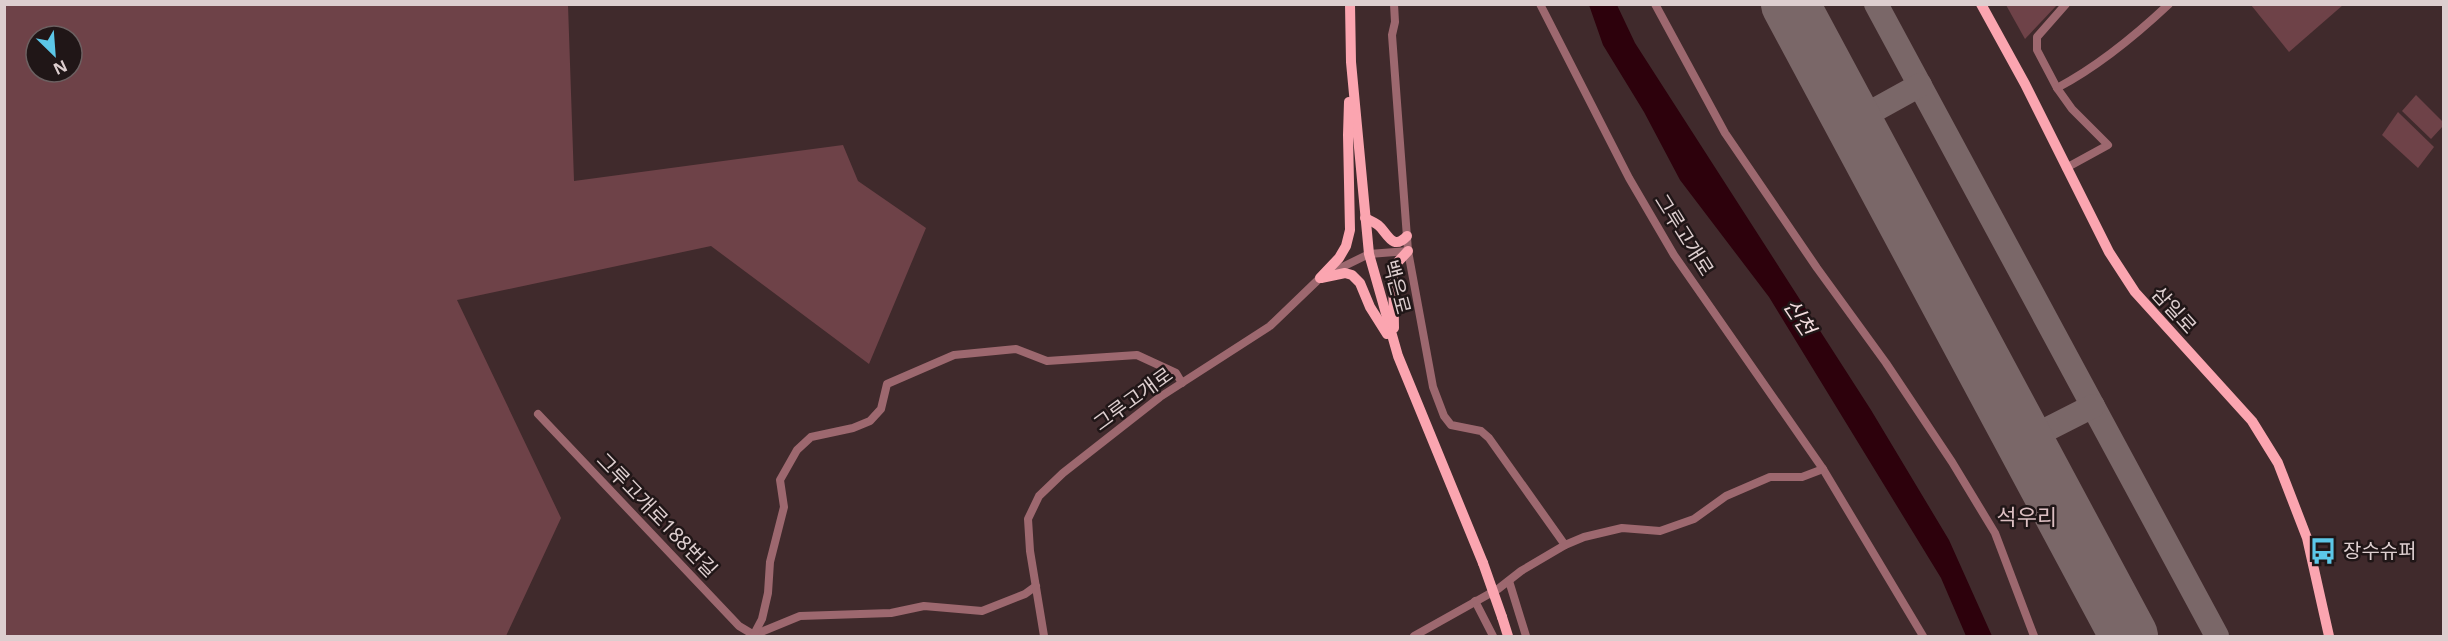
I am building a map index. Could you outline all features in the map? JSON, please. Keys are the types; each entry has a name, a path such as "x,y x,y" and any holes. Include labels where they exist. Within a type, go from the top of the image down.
{"main road":[{"name":"백은로","path":"1350,4 1351,62 1369,254 1394,346 1483,563 1508,636"},
{"name":"삼일로","path":"1981,4 2025,84 2109,252 2135,292 2252,421 2278,463 2307,538 2329,636"},
{"path":"1320,278 1339,258 1346,246 1350,230 1348,135 1351,62"},
{"path":"1365,218 1380,226 1388,238 1396,242 1407,236"},
{"path":"1394,346 1391,275 1393,267 1408,251"},
{"path":"1320,278 1345,273 1352,275 1360,283 1370,307 1394,346"}],"street":[{"path":"1394,4 1395,22 1392,34 1408,251 1433,387 1444,416 1451,425 1481,431 1489,438 1565,545"},
{"name":"그루고개로","path":"1540,4 1629,178 1674,255 1823,470 1923,636"},
{"path":"1655,4 1725,133 1796,238 1886,363 1995,533 2034,636"},
{"path":"2066,4 2037,37 2037,50 2057,88 2072,109 2108,145 2066,168"},
{"path":"2057,88 2072,80 2125,41 2169,4"},
{"path":"1369,254 1408,251"},
{"name":"그루고개로","path":"1044,636 1030,551 1028,519 1039,496 1063,473 1161,397 1270,326 1320,278 1369,254"},
{"path":"754,636 762,619 768,592 770,562 784,507 780,480 797,450 811,437 853,428 870,421 881,409 887,384 945,358 974,351 1016,349 1047,362 1137,355 1176,374 1182,383"},
{"name":"그루고개로188번길","path":"538,414 739,626 754,636"},
{"path":"1414,636 1498,589 1521,571 1565,545 1584,537 1622,528 1660,531 1694,519 1726,496 1770,477 1802,477 1823,470"},
{"path":"1509,581 1526,636"},
{"path":"754,636 800,616 891,614 924,606 982,610 1025,594 1036,586"},
{"path":"1475,601 1493,636"}],"shaded area":[{"path":"4,5 568,5 574,181 843,145 858,181 926,228 869,364 711,246 457,300 561,518 506,636 5,636"},
{"path":"2006,5 2057,5 2025,39"},
{"path":"2251,5 2343,5 2289,52"},
{"path":"2416,95 2443,122 2443,126 2431,139 2402,111"},
{"path":"2398,112 2434,147 2418,168 2382,135"}],"water":[{"name":"신천","path":"1589,5 1617,5 1635,43 1871,410 1949,540 1992,636 1966,636 1941,578 1769,297 1680,180 1644,112 1603,45"}],"taxiway":[{"path":"1876,4 2217,636"},
{"path":"1853,122 1920,85"},
{"path":"2024,441 2093,406"}],"runway":[{"path":"1790,4 2129,636"}],"place":[{"name":"장수슈퍼","path":"2323,551"}],"district":[{"name":"석우리","path":"2027,517"}]}
